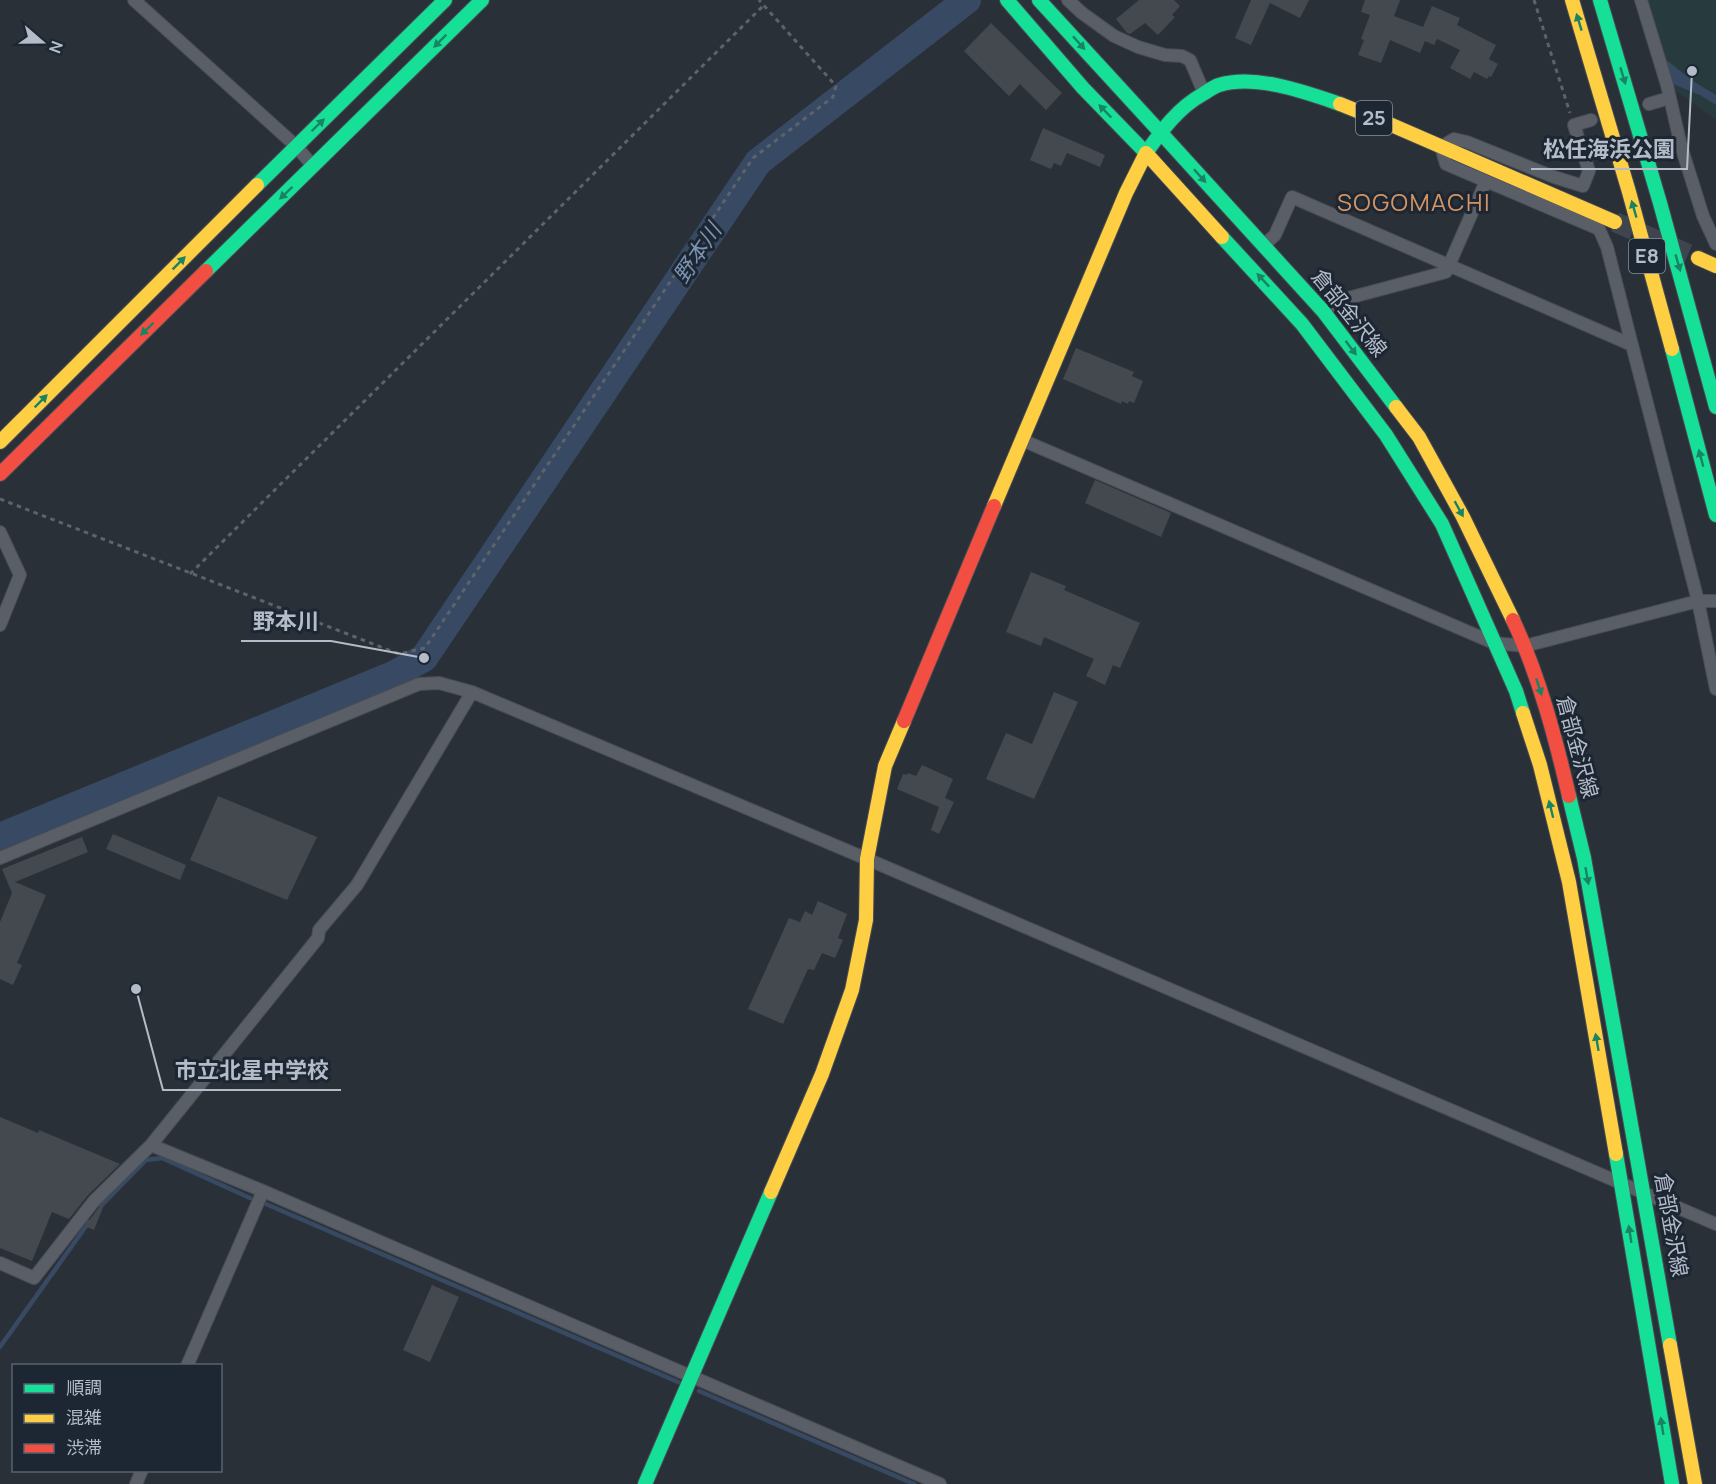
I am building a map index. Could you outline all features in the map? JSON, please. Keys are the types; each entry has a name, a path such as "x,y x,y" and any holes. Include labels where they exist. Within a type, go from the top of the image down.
{"main road":[{"path":"0,442 445,0"},
{"path":"0,474 482,0"},
{"name":"倉部金沢線","path":"1007,0 1083,88 1146,153 1302,324 1386,435 1442,524 1516,691 1540,765 1569,882 1672,1484"},
{"name":"倉部金沢線","path":"1039,0 1323,311 1419,437 1463,517 1525,646 1560,756 1584,858 1695,1484"},
{"name":"E8","path":"1572,0 1652,273 1716,515"},
{"name":"E8","path":"1600,0 1644,145 1716,407"},
{"name":"25","path":"1146,153 1174,114 1204,93 1218,86 1236,83 1260,84 1310,94 1375,118 1615,222"},
{"path":"645,1484 822,1074 852,990 866,920 867,859 885,766 1126,194 1146,153"},
{"path":"1698,258 1716,266"}],"street":[{"path":"134,0 296,146 313,166"},
{"path":"1068,0 1114,36 1138,47 1165,55 1182,56 1190,60 1204,93"},
{"path":"1641,0 1667,85 1681,146 1703,216 1716,244"},
{"path":"1649,104 1669,98"},
{"path":"1591,120 1574,125 1589,171 1583,186 1554,177 1467,142 1454,139 1441,147 1446,164 1599,230 1607,247 1698,601 1716,689"},
{"path":"1323,311 1337,301 1446,272 1486,181"},
{"path":"1264,245 1275,235 1292,198 1632,345"},
{"path":"1022,440 1494,643 1525,646 1698,601 1716,601"},
{"path":"0,531 20,575 0,625"},
{"path":"0,858 419,684 439,683 472,692 867,859 1716,1224"},
{"path":"0,1263 34,1278 94,1201 151,1145 318,938 319,930 357,885 472,692"},
{"path":"151,1145 263,1191 940,1484"},
{"path":"188,1364 263,1191"}],"path":[{"path":"0,499 399,654 424,648 753,158 833,97 836,86 759,0"},
{"path":"1534,0 1574,125"},
{"path":"190,574 764,6"}],"green space":[{"path":"1646,0 1716,0 1716,119 1675,91"}],"water":[{"path":"1664,58 1693,81 1716,95 1716,105 1702,96 1673,84"}],"building":[{"path":"1139,0 1174,0 1180,6 1172,15 1175,17 1158,35 1145,23 1130,34 1116,19"},
{"path":"1251,0 1309,0 1300,18 1270,3 1251,45 1235,38"},
{"path":"1365,0 1400,0 1394,16 1423,27 1432,6 1460,18 1457,25 1496,45 1489,59 1498,64 1491,77 1487,79 1474,72 1470,79 1450,68 1460,50 1437,39 1434,45 1425,41 1420,53 1390,40 1381,63 1358,55 1370,15 1361,12"},
{"path":"991,23 1062,93 1046,110 1020,84 1009,96 964,51"},
{"path":"1043,128 1105,155 1100,167 1067,153 1061,166 1054,163 1051,169 1030,160"},
{"path":"1076,348 1134,372 1132,376 1143,381 1134,403 1129,401 1128,404 1122,401 1121,404 1063,379"},
{"path":"1095,480 1171,513 1161,537 1085,503"},
{"path":"1031,572 1066,586 1064,590 1140,623 1120,668 1113,665 1105,685 1086,676 1094,659 1044,637 1041,646 1006,632"},
{"path":"1054,692 1078,702 1034,799 986,779 1006,733 1032,744"},
{"path":"922,765 953,779 945,798 954,802 939,834 931,830 939,807 897,789 903,774 916,776"},
{"path":"218,796 317,837 287,900 190,860"},
{"path":"113,834 186,865 180,880 106,849"},
{"path":"82,837 88,852 15,882 46,895 17,963 22,965 13,985 0,979 0,922 12,893 2,869"},
{"path":"818,901 847,914 838,938 843,940 835,958 822,953 814,970 808,969 783,1024 748,1009 789,918 800,922 805,911 812,915"},
{"path":"0,1117 38,1133 39,1130 120,1164 88,1195 69,1219 52,1212 32,1261 0,1248"},
{"path":"106,1200 94,1230 85,1226 100,1206"},
{"path":"432,1285 459,1297 430,1362 403,1350"}],"waterway":[{"name":"野本川","path":"0,837 393,675 424,658 758,162 967,0"},
{"path":"101,1206 146,1160 162,1158 250,1198"},
{"path":"266,1204 678,1382"},
{"path":"0,1347 89,1222"},
{"path":"699,1391 914,1484"}],"tunnel":[{"path":"1615,222 1698,258"}],"traffic: fast":[{"path":"257,185 445,0"},
{"path":"206,271 482,0"},
{"path":"1007,0 1083,88 1146,153 1178,113 1219,85 1233,82 1264,83 1340,104"},
{"path":"1039,0 1161,133"},
{"path":"1600,0 1660,203 1716,407"},
{"path":"1161,133 1323,311 1396,407"},
{"path":"1222,237 1302,324 1386,435 1442,524 1516,691 1523,713"},
{"path":"1672,349 1716,515"},
{"path":"1569,796 1584,858 1670,1345"},
{"path":"1616,1154 1672,1484"},
{"path":"645,1484 771,1192"}],"traffic: slow":[{"path":"1572,0 1629,192 1672,349"},
{"path":"1340,104 1615,222"},
{"path":"994,506 1126,193 1146,153 1222,237"},
{"path":"0,442 257,185"},
{"path":"1698,258 1716,266"},
{"path":"1396,407 1419,437 1463,517 1513,620"},
{"path":"1523,713 1540,765 1569,882 1616,1154"},
{"path":"771,1192 822,1074 852,990 866,920 867,859 885,766 904,721"},
{"path":"1670,1345 1695,1484"}],"traffic: jam":[{"path":"0,474 206,271"},
{"path":"904,721 994,506"},
{"path":"1513,620 1546,706 1569,796"}],"place":[{"name":"松任海浜公園","path":"1692,71"},
{"name":"野本川","path":"424,658"},
{"name":"市立北星中学校","path":"136,989"}],"district":[{"name":"SOGOMACHI","path":"1414,203"}]}
